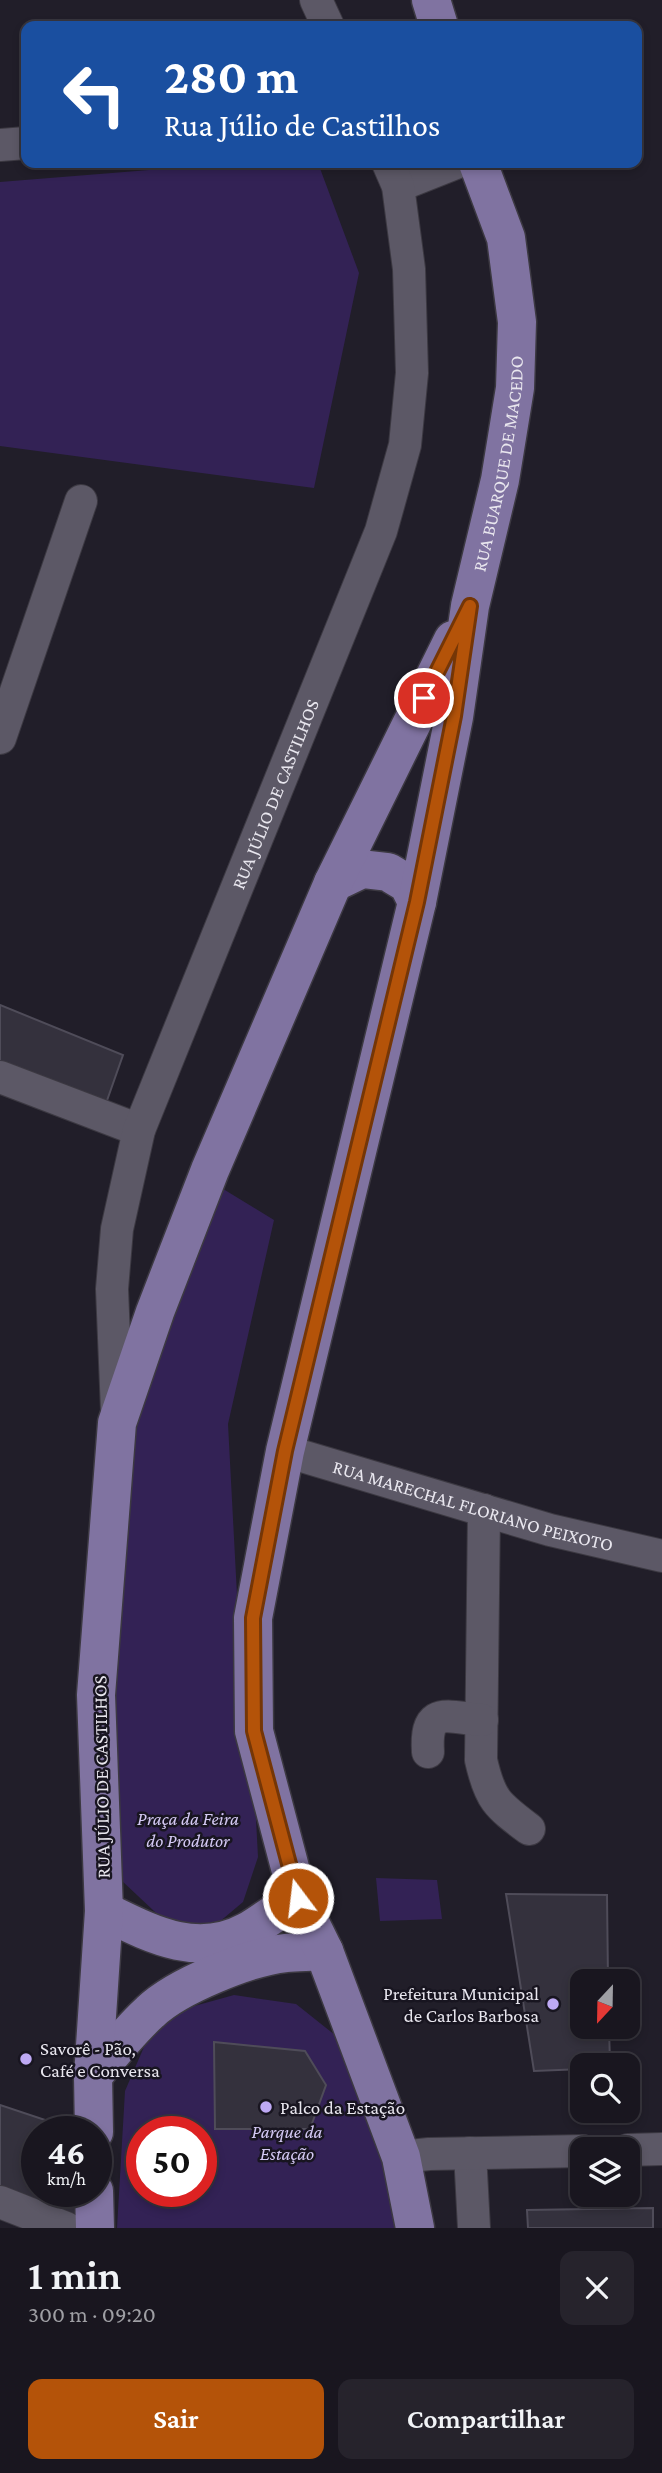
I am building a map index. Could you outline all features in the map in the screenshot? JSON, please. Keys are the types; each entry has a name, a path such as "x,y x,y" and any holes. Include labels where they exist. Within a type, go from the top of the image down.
{"main road":[{"path":"431,0 437,21"},
{"name":"RUA BUARQUE DE MACEDO","path":"415,2228 401,2157 324,1951 298,1898 254,1731 253,1618 285,1451 417,902 454,716 470,606 500,480 515,388 517,322 506,238 480,168"},
{"name":"RUA JÚLIO DE CASTILHOS","path":"94,2116 93,2076 104,1912 96,1695 117,1423 155,1311 210,1170 333,883 470,606"},
{"path":"333,883 362,869 388,872 408,884 417,902"},
{"path":"104,1912 151,1934 187,1943 219,1943 247,1931 298,1898"},
{"path":"93,2076 125,2037 151,2010 169,1997 197,1982 256,1961 285,1953 324,1951"},
{"path":"94,2207 95,2228"}],"street":[{"path":"316,0 326,21"},
{"path":"0,145 21,143"},
{"path":"393,175 430,168"},
{"name":"RUA JÚLIO DE CASTILHOS","path":"117,1423 112,1289 117,1229 139,1130 381,531 405,445 412,373 409,269 393,175"},
{"path":"0,738 80,501"},
{"path":"0,1077 139,1130"},
{"name":"RUA MARECHAL FLORIANO PEIXOTO","path":"285,1451 550,1530 662,1556"},
{"path":"484,1510 481,1760 487,1788 503,1809 529,1829"},
{"path":"428,1752 426,1731 433,1720 442,1716 482,1720"},
{"path":"640,2150 662,2149"},
{"path":"401,2157 570,2151"},
{"path":"470,2153 474,2228"},
{"path":"0,2202 66,2228"}],"green space":[{"path":"174,168 320,168 359,273 314,488 0,446 0,182"},
{"name":"Praça da Feira do Produtor","path":"215,1184 274,1220 228,1424 238,1614 254,1782 258,1857 243,1902 218,1923 171,1927 121,1880 113,1669 137,1389"},
{"path":"376,1878 437,1880 442,1919 380,1921"},
{"name":"Parque da Estação","path":"234,1995 296,2004 345,2043 383,2152 397,2228 117,2228 125,2091 147,2040 180,2010"}],"building":[{"path":"0,1005 123,1055 104,1109 0,1068"},
{"name":"Prefeitura Municipal de Carlos Barbosa","path":"506,1894 607,1895 608,1969 570,1969 570,2039 609,2039 610,2053 570,2053 570,2070 534,2071"},
{"name":"Palco da Estação","path":"214,2042 305,2051 326,2085 310,2129 217,2129 217,2116 215,2116"},
{"path":"0,2105 33,2116 21,2116 21,2204 0,2196"},
{"path":"31,2207 88,2207 89,2228"},
{"path":"653,2208 653,2228 528,2228 527,2210"}],"place":[{"name":"Prefeitura Municipal de Carlos Barbosa","path":"553,2004"},
{"name":"Savorê - Pão, Café e Conversa","path":"26,2059"},
{"name":"Palco da Estação","path":"266,2107"}],"route":[{"path":"298,1898 254,1731 253,1618 285,1451 417,902 454,716 470,606 424,698"}]}
